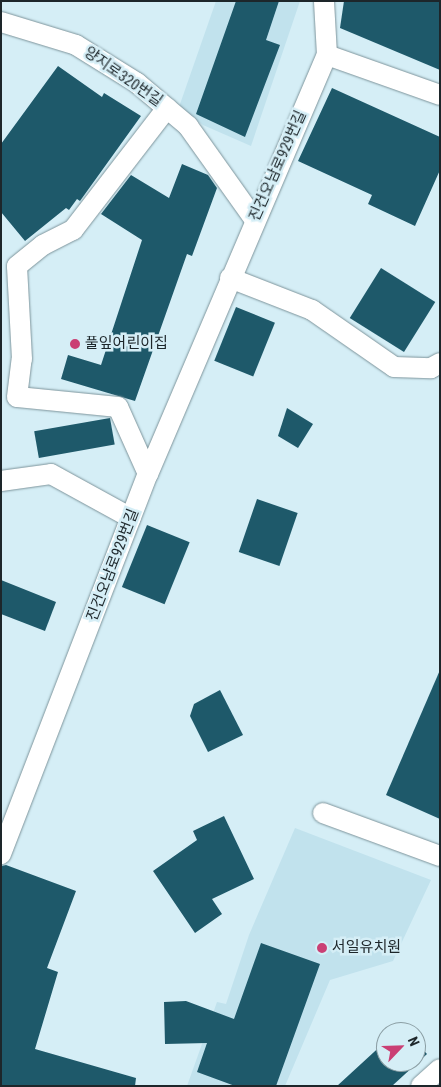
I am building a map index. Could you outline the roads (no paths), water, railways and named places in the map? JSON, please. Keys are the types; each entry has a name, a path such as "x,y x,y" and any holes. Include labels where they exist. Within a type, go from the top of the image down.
{"lane":[{"name":"진건오남로929번길","path":"1,854 148,474 254,219 327,55 324,1"},
{"name":"양지로320번길","path":"1,22 76,45 137,83 188,126 254,219"},
{"path":"327,55 440,95"},
{"path":"148,474 118,406 17,397 22,359 10,290 18,266 43,245 74,230 167,108"},
{"path":"230,278 312,310 394,367 431,368 440,363"},
{"path":"1,481 51,474 131,518"},
{"path":"322,813 440,856"},
{"path":"421,1086 440,1069"}],"place":[{"name":"풀잎어린이집","path":"75,344"},
{"name":"서일유치원","path":"322,948"}]}
